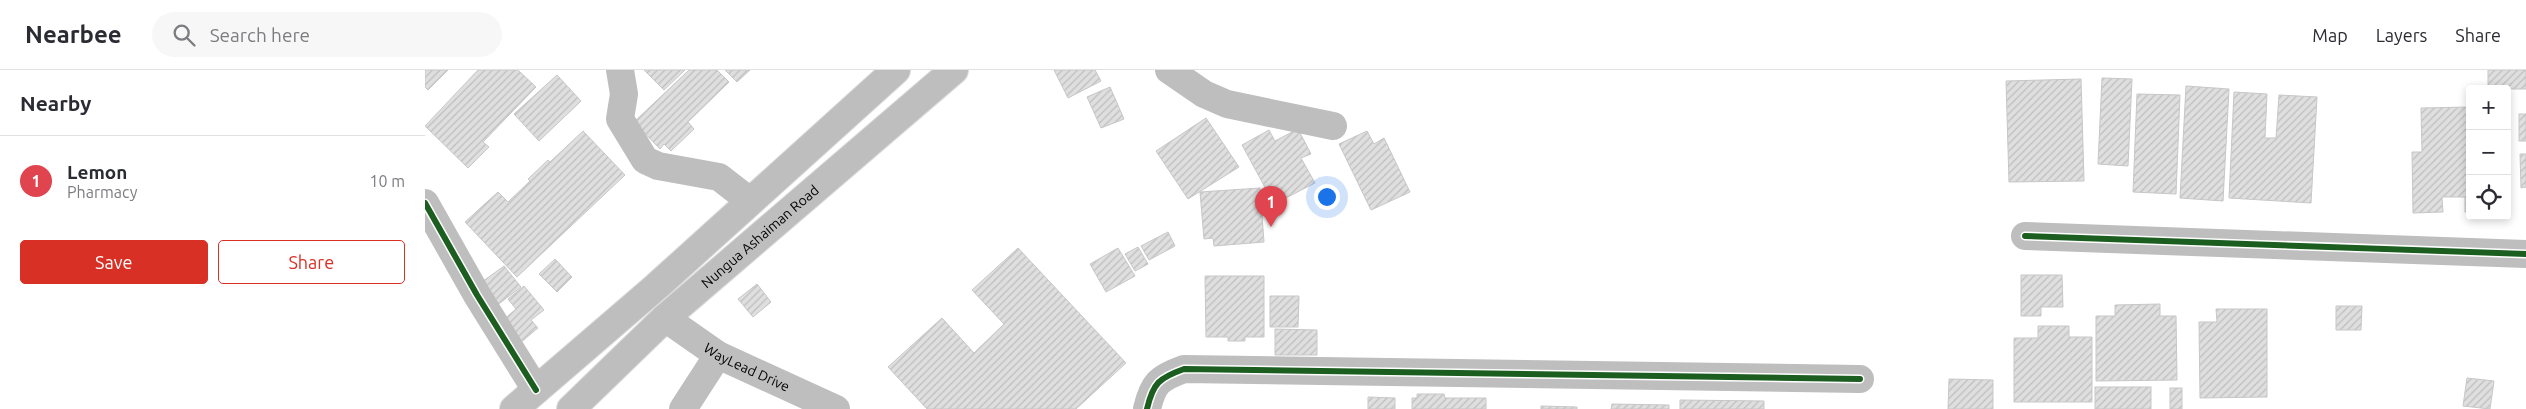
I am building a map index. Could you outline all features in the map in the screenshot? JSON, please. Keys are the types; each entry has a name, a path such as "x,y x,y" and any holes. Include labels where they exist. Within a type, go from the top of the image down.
{"street":[{"path":"619,70 624,94 620,119 645,160 659,166 719,177 750,201"},
{"path":"514,409 657,286 896,70"},
{"path":"1169,70 1204,94 1227,104 1333,126"},
{"name":"Nungua Ashaiman Road","path":"571,409 665,318 951,71"},
{"path":"425,203 477,295 536,390"},
{"path":"2025,236 2526,254"},
{"name":"WayLead Drive","path":"665,318 718,355 835,409"},
{"path":"683,409 718,355"},
{"path":"1147,409 1151,392 1162,376 1184,369 1859,379"}],"building":[{"path":"425,70 448,70 428,90 425,87"},
{"path":"478,70 518,70 536,87 483,142 489,147 468,168 425,126"},
{"path":"644,70 685,70 664,90"},
{"path":"689,70 717,70 729,82 688,122 694,129 671,151 664,144 660,149 634,122"},
{"path":"725,70 750,70 737,82"},
{"path":"1054,70 1095,70 1101,81 1068,98"},
{"path":"2488,70 2526,70 2526,89 2511,89 2511,85 2488,85"},
{"path":"557,75 581,101 539,141 514,114"},
{"path":"2102,78 2132,79 2128,166 2098,164"},
{"path":"2081,79 2084,181 2009,182 2006,81"},
{"path":"2186,86 2229,89 2223,201 2180,198"},
{"path":"1110,87 1124,119 1101,128 1087,97"},
{"path":"2234,92 2267,94 2265,138 2276,138 2279,95 2317,97 2311,203 2229,198"},
{"path":"2137,94 2180,95 2176,194 2133,192"},
{"path":"2466,107 2466,212 2465,197 2442,197 2443,212 2413,213 2412,152 2422,152 2421,108"},
{"path":"2519,114 2526,114 2526,141 2519,141"},
{"path":"1206,118 1239,167 1188,199 1156,151"},
{"path":"1298,129 1311,154 1301,158 1315,183 1274,204 1242,145 1269,130 1275,141"},
{"path":"583,131 625,175 517,277 465,222 498,192 508,202 548,160 550,162"},
{"path":"1367,131 1374,144 1384,138 1410,192 1371,210 1339,144"},
{"path":"2520,154 2526,154 2526,187 2521,188"},
{"path":"1260,188 1264,242 1214,246 1213,238 1204,239 1200,192"},
{"path":"1168,232 1175,246 1149,260 1141,246"},
{"path":"1138,247 1148,264 1135,271 1125,254"},
{"path":"1018,248 1126,363 1076,409 927,409 888,367 942,318 974,353 1004,324 972,290"},
{"path":"1118,248 1135,276 1106,292 1090,264"},
{"path":"555,259 572,277 557,292 539,274"},
{"path":"504,266 521,287 496,306 479,284"},
{"path":"2021,275 2062,275 2063,307 2041,307 2041,316 2021,316"},
{"path":"1205,276 1264,276 1264,337 1245,337 1245,341 1228,341 1228,337 1206,337"},
{"path":"757,284 771,302 753,317 738,299"},
{"path":"524,286 544,310 531,320 538,328 520,343 502,321 516,309 508,299"},
{"path":"1270,296 1299,296 1298,327 1270,327"},
{"path":"2160,304 2160,316 2176,316 2177,380 2096,381 2096,316 2115,316 2115,305"},
{"path":"2336,306 2362,306 2361,330 2336,330"},
{"path":"2216,309 2267,309 2267,397 2200,398 2199,322 2217,322"},
{"path":"2038,326 2069,326 2069,337 2092,337 2092,402 2014,402 2014,338 2038,338"},
{"path":"1275,329 1317,330 1317,355 1275,355"},
{"path":"2467,378 2494,381 2490,409 2463,406"},
{"path":"1949,379 1993,380 1993,409 1948,409"},
{"path":"2095,387 2151,387 2151,409 2095,409"},
{"path":"2170,388 2182,388 2182,409 2170,409"},
{"path":"1417,394 1444,394 1445,398 1486,398 1486,409 1412,409 1412,398 1417,398"},
{"path":"1368,397 1395,398 1395,409 1368,409"},
{"path":"1680,400 1764,401 1764,409 1680,409"},
{"path":"1612,404 1669,405 1669,409 1611,409"},
{"path":"1541,406 1577,407 1577,409 1541,409"}],"cycle path":[{"path":"425,203 477,295 536,390"},
{"path":"2025,236 2526,254"},
{"path":"1147,409 1152,393 1158,383 1169,375 1184,369 1860,379"}],"place":[{"name":"Lemon","path":"1271,227"}]}
